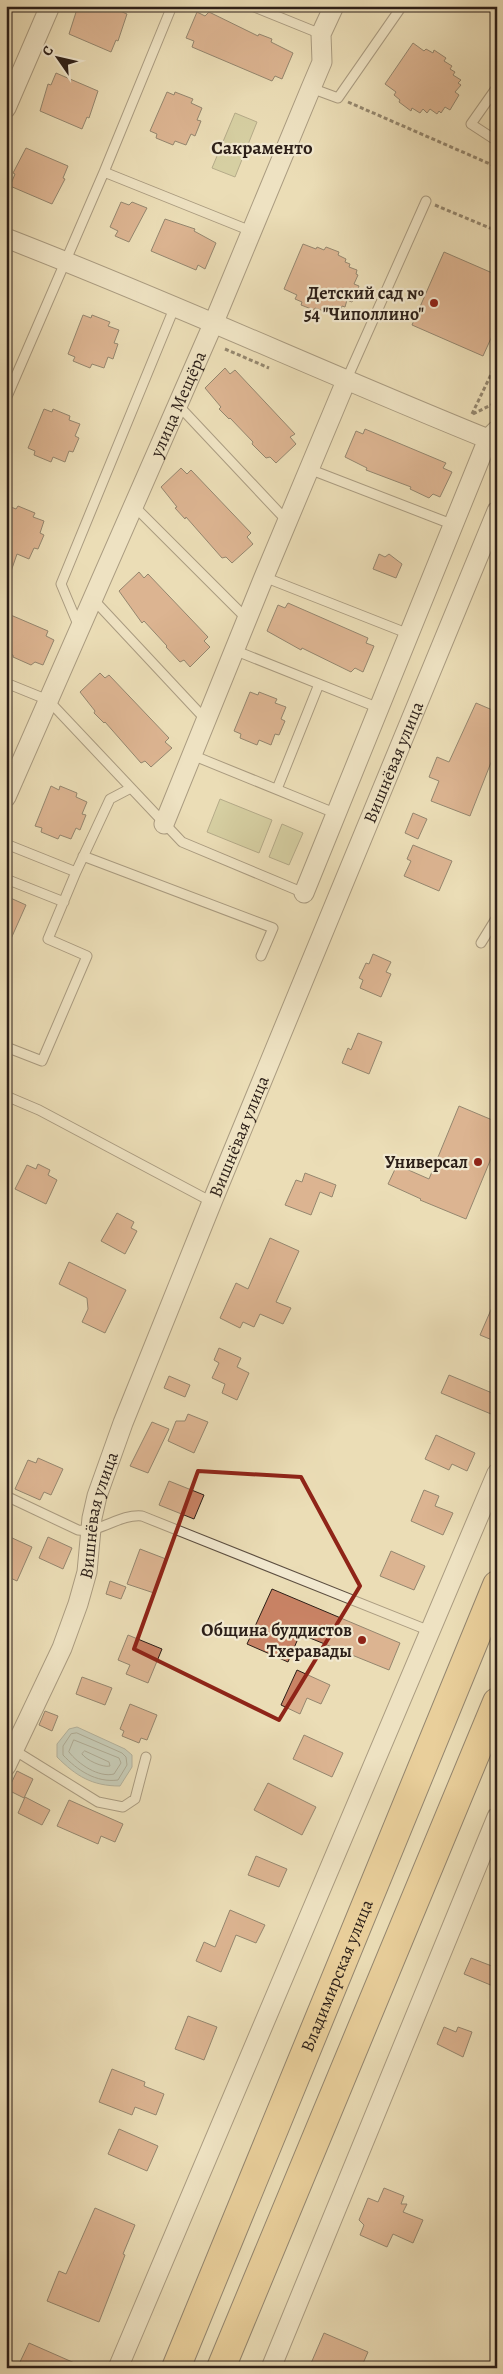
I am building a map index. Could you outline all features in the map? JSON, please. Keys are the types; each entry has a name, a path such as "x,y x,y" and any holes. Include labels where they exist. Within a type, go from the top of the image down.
{"highway":[{"name":"Владимирская улица","path":"176,2368 497,1585"},
{"path":"221,2368 497,1702"}],"street":[{"path":"6,108 50,6"},
{"name":"улица Мещёра","path":"6,796 214,322 322,62 322,34 334,6"},
{"path":"6,238 214,322 346,381 493,434 409,634 304,893"},
{"path":"164,824 287,520 346,381"},
{"name":"Вишнёвая улица","path":"10,1758 62,1648 78,1604 87,1572 90,1532 102,1477 212,1202 496,512"},
{"path":"118,2368 497,1473"},
{"path":"271,2368 497,1817"}],"lane":[{"path":"6,399 104,172 172,6"},
{"path":"252,6 322,34"},
{"path":"311,88 338,98 402,6"},
{"path":"497,87 472,124 497,141"},
{"path":"104,172 251,231"},
{"path":"346,381 426,201"},
{"path":"80,628 61,584 175,306"},
{"path":"177,404 287,520"},
{"path":"309,469 454,525"},
{"path":"133,506 247,619"},
{"path":"264,577 409,634"},
{"path":"92,599 206,720"},
{"path":"234,650 379,708"},
{"path":"6,683 48,700 182,842 304,893"},
{"path":"277,789 319,684"},
{"path":"192,755 337,814"},
{"path":"6,1047 42,1061 87,956 48,939 83,856 110,799 131,788"},
{"path":"6,844 76,872"},
{"path":"83,856 273,928 260,956"},
{"path":"6,880 64,902"},
{"path":"481,943 497,918"},
{"path":"6,1096 40,1110 212,1202"},
{"path":"6,1496 78,1530 90,1532 132,1515 142,1516 430,1631"},
{"path":"10,1758 98,1802 123,1807 135,1799 146,1757"}],"path":[{"path":"338,98 497,167"},
{"path":"426,201 497,231"},
{"path":"497,362 472,414 497,402"}],"highlighted area":[{"path":"198,1471 301,1477 360,1586 279,1720 134,1649"}],"green space":[{"path":"235,113 257,122 235,177 212,168"},
{"path":"220,799 272,820 259,853 207,832"},
{"path":"282,824 303,833 289,865 269,857"}],"water":[{"path":"77,1727 125,1749 132,1755 132,1767 120,1786 110,1786 85,1779 71,1770 57,1757 57,1744 69,1729"}],"building":[{"path":"78,6 108,6 127,14 118,41 116,40 111,52 69,34"},
{"path":"197,12 205,16 209,12 258,36 259,34 272,39 271,42 293,53 282,79 275,76 272,81 192,47 194,41 186,38"},
{"path":"413,43 424,51 426,49 433,53 434,50 446,58 444,61 452,66 450,69 455,72 453,75 461,80 458,83 461,85 455,92 459,95 450,110 445,107 441,113 439,111 437,114 430,109 427,113 423,109 420,113 412,108 411,111 399,102 400,100 394,95 396,92 385,84"},
{"path":"56,73 98,91 89,118 87,117 82,129 40,111 48,84 51,85"},
{"path":"167,92 174,95 175,92 193,99 191,103 202,108 197,120 201,121 195,136 191,134 186,145 175,141 173,145 156,138 157,134 150,131"},
{"path":"26,148 68,166 63,178 65,179 52,204 10,186 15,174 13,173"},
{"path":"121,202 129,205 132,202 147,208 129,242 115,236 118,231 110,227"},
{"path":"165,219 195,229 194,231 216,243 205,269 198,265 196,270 151,251"},
{"path":"303,244 316,249 317,247 324,250 326,247 339,252 338,255 346,259 345,262 350,264 349,267 357,270 356,274 358,275 354,284 359,286 352,302 347,300 345,307 342,306 341,309 332,306 331,309 326,307 324,311 315,308 314,310 301,305 302,302 295,299 297,295 284,289"},
{"path":"444,252 497,275 497,325 483,356 412,325"},
{"path":"83,315 91,318 92,315 110,322 108,326 119,330 114,343 118,344 113,359 108,357 104,368 92,364 90,368 73,361 75,357 68,354"},
{"path":"225,368 230,374 235,370 295,434 290,437 296,444 276,463 270,457 266,458 252,444 253,442 219,409 221,407 205,388"},
{"path":"44,409 52,412 53,409 70,416 69,420 80,424 75,436 79,438 73,452 69,451 65,462 53,457 51,462 34,455 35,451 28,448"},
{"path":"365,429 446,463 443,468 452,472 440,497 433,494 429,498 410,489 411,487 366,470 367,468 345,457 356,431 363,434"},
{"path":"181,468 187,474 191,470 251,533 247,537 253,544 232,563 226,557 222,558 186,517 185,519 161,487"},
{"path":"6,505 16,509 18,506 35,513 33,517 44,521 40,533 44,535 38,549 34,548 29,559 17,554 8,580"},
{"path":"379,554 385,557 389,554 402,564 396,578 373,569"},
{"path":"139,572 144,578 148,574 208,637 204,641 210,647 190,667 184,660 180,662 144,621 142,623 119,591"},
{"path":"288,603 368,638 366,643 374,646 363,672 355,668 351,672 302,648 301,650 267,631 278,605 285,608"},
{"path":"6,613 48,631 46,636 54,640 43,665 35,662 31,665 6,652"},
{"path":"100,673 105,678 109,675 169,738 165,742 172,748 151,767 145,761 141,763 105,722 94,713 95,711 80,692"},
{"path":"250,692 258,695 259,692 277,699 275,703 286,707 281,719 285,721 279,735 275,734 271,745 259,740 257,745 240,738 241,734 234,731"},
{"path":"476,703 497,712 497,762 492,760 470,816 431,801 439,781 429,777 437,757 449,762"},
{"path":"51,786 59,790 60,786 77,793 76,797 87,802 82,814 86,815 80,830 76,828 71,839 60,835 58,839 41,832 42,828 35,826"},
{"path":"413,813 427,819 418,839 405,833"},
{"path":"413,845 452,861 439,891 404,876 411,861 407,859"},
{"path":"6,896 26,905 6,950"},
{"path":"373,954 391,962 386,972 391,974 381,997 360,988 363,980 359,978 366,963 369,964"},
{"path":"358,1033 382,1042 369,1074 342,1063 348,1048 351,1050"},
{"path":"459,1106 497,1122 497,1144 466,1219 388,1184 397,1165 429,1179"},
{"path":"38,1164 50,1170 48,1175 57,1180 46,1204 15,1189 27,1165 36,1169"},
{"path":"305,1173 336,1185 332,1197 320,1192 311,1215 285,1205 296,1180 302,1182"},
{"path":"117,1213 134,1222 131,1228 137,1231 125,1254 101,1241"},
{"path":"270,1238 299,1251 276,1302 291,1308 283,1324 260,1314 254,1327 243,1322 240,1328 220,1318 236,1283 248,1289"},
{"path":"69,1262 126,1290 105,1333 82,1322 88,1309 87,1298 59,1284"},
{"path":"497,1296 497,1342 480,1335"},
{"path":"219,1348 241,1358 237,1367 249,1373 237,1400 222,1393 225,1384 212,1378 219,1363 214,1360"},
{"path":"449,1375 497,1395 491,1414 441,1393"},
{"path":"169,1376 190,1385 185,1397 164,1388"},
{"path":"188,1414 208,1422 194,1453 168,1441 176,1421 185,1421"},
{"path":"152,1422 169,1429 148,1473 130,1466"},
{"path":"436,1435 475,1453 467,1471 452,1464 449,1470 425,1459"},
{"path":"38,1458 63,1469 51,1495 44,1492 40,1500 15,1489 28,1460 36,1463"},
{"path":"169,1481 204,1495 194,1519 159,1505"},
{"path":"424,1490 439,1496 435,1506 453,1513 443,1535 411,1521"},
{"path":"10,1537 32,1547 17,1581 6,1576 6,1545"},
{"path":"48,1537 72,1548 63,1569 39,1558"},
{"path":"140,1549 166,1559 154,1593 127,1584"},
{"path":"391,1551 425,1566 414,1590 380,1576"},
{"path":"110,1581 126,1587 121,1599 106,1594"},
{"path":"272,1589 400,1643 389,1670 300,1634 288,1662 247,1644"},
{"path":"128,1635 162,1649 148,1683 126,1674 130,1665 118,1660"},
{"path":"297,1670 330,1685 321,1704 307,1698 300,1714 281,1705"},
{"path":"82,1677 112,1688 105,1705 76,1694"},
{"path":"130,1704 157,1715 147,1740 141,1738 139,1743 122,1736 124,1731 120,1729"},
{"path":"45,1711 58,1716 52,1731 39,1725"},
{"path":"304,1735 343,1753 332,1777 293,1759"},
{"path":"17,1771 33,1779 24,1798 8,1790"},
{"path":"268,1783 316,1807 302,1835 254,1810"},
{"path":"25,1797 50,1810 42,1825 18,1813"},
{"path":"69,1800 123,1824 115,1842 101,1836 98,1844 57,1826"},
{"path":"256,1856 287,1869 279,1887 248,1875"},
{"path":"230,1910 265,1925 256,1943 236,1935 221,1972 196,1961 204,1942 215,1947"},
{"path":"471,1958 497,1968 497,1977 493,1986 464,1974"},
{"path":"188,2016 217,2027 204,2060 175,2049"},
{"path":"444,2027 456,2032 458,2027 472,2032 463,2057 437,2044"},
{"path":"112,2069 145,2082 144,2086 164,2094 156,2115 135,2107 132,2115 99,2102"},
{"path":"119,2129 158,2146 147,2171 108,2154"},
{"path":"384,2188 404,2196 401,2204 407,2204 403,2212 423,2220 413,2243 393,2234 387,2247 360,2235 364,2225 359,2220 368,2198 378,2202"},
{"path":"95,2208 135,2225 99,2322 47,2301 59,2271 66,2274"},
{"path":"324,2333 368,2352 361,2368 309,2368"},
{"path":"29,2343 86,2368 34,2368 20,2362"}],"place":[{"name":"Детский сад № 54 \"Чиполлино\"","path":"434,303"},
{"name":"Универсал","path":"478,1162"},
{"name":"Община буддистов Тхеравады","path":"362,1640"}],"district":[{"name":"Сакраменто","path":"262,148"}]}
